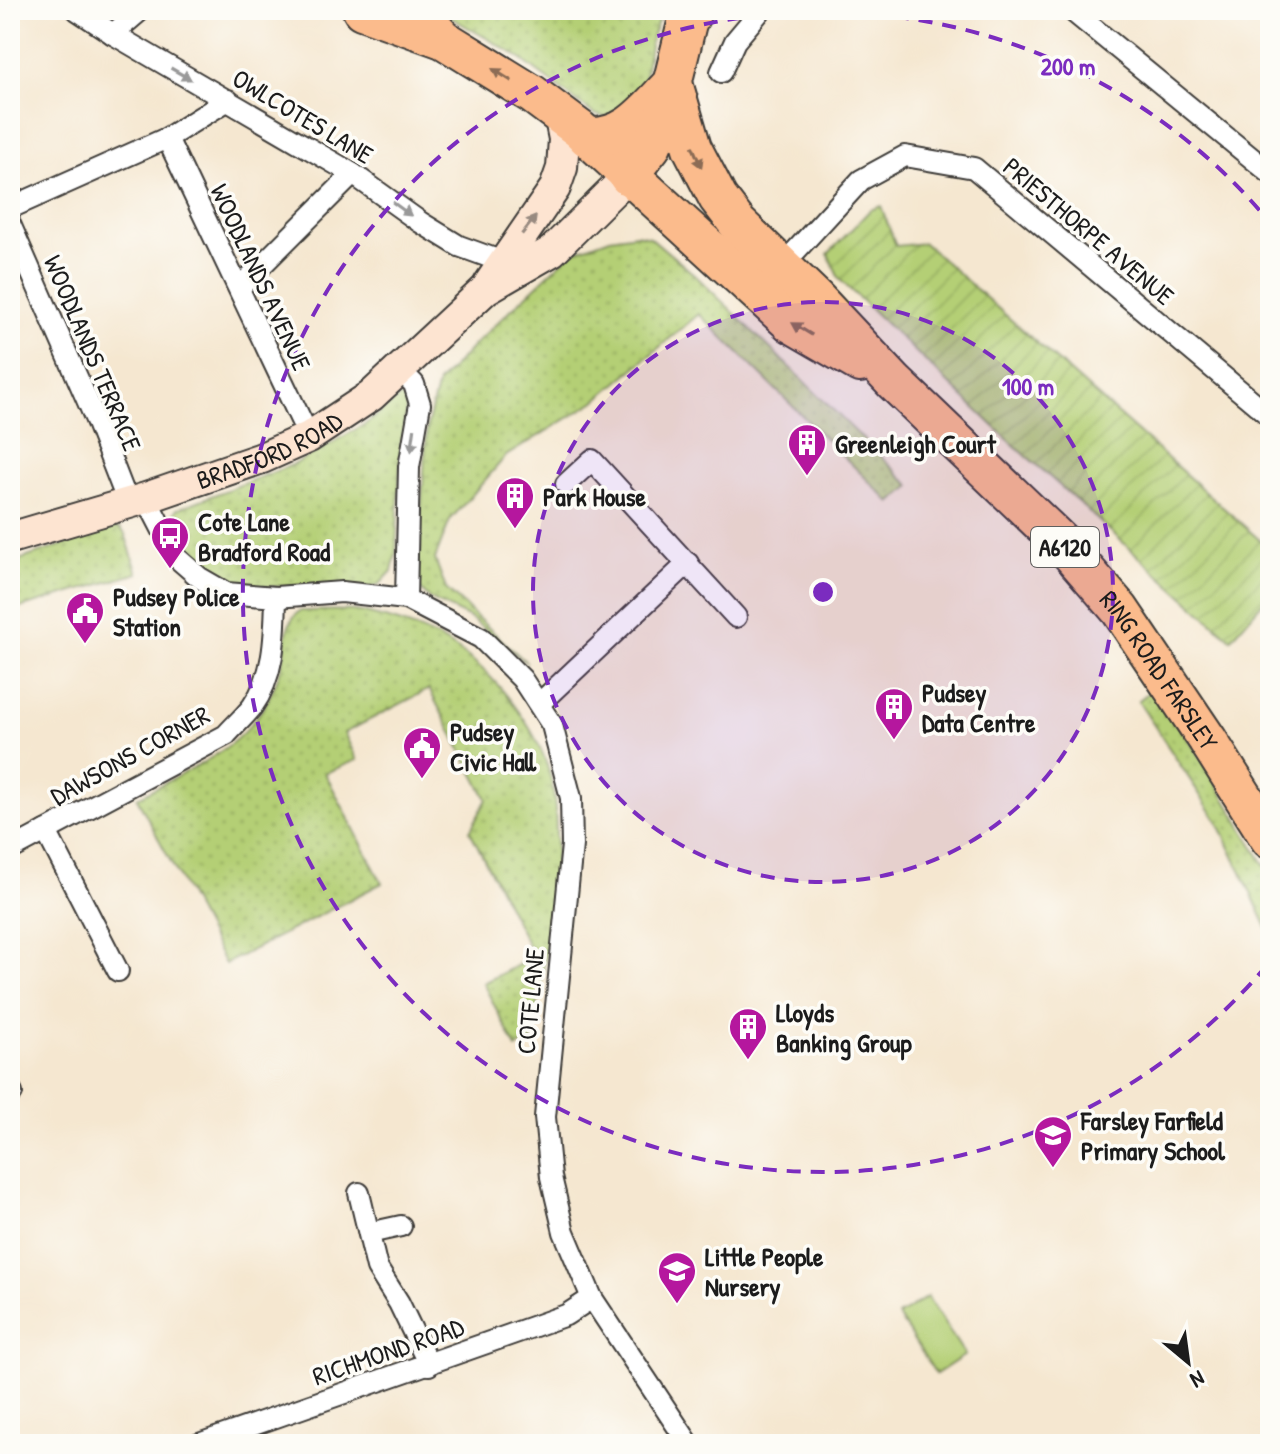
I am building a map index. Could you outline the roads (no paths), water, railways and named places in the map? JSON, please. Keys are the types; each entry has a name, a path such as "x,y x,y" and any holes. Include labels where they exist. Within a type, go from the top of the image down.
{"highway":[{"path":"362,10 443,39 532,94 573,125 628,176 651,147 664,117 693,10"},
{"path":"416,10 443,39"},
{"path":"573,125 613,135 626,129 673,83"},
{"name":"A6120","path":"673,83 692,148 718,198 738,224 769,279"},
{"name":"A6120","path":"628,176 769,279"},
{"name":"RING ROAD FARSLEY","path":"769,279 791,323 894,382 1062,543 1120,610 1190,712 1270,839"}],"main road":[{"name":"BRADFORD ROAD","path":"486,289 559,178 564,139 573,125"},
{"name":"BRADFORD ROAD","path":"10,538 137,501 262,458 309,437 361,404 486,289 552,251 628,176"}],"street":[{"name":"OWLCOTES LANE","path":"77,10 353,174 459,246 503,262"},
{"path":"113,34 141,10"},
{"path":"721,72 735,41 761,10"},
{"path":"1071,10 1270,173"},
{"path":"10,208 167,138 228,100"},
{"name":"WOODLANDS AVENUE","path":"167,138 309,437"},
{"name":"PRIESTHORPE AVENUE","path":"769,279 861,180 905,156 974,168 1270,416"},
{"path":"239,288 353,174"},
{"name":"WOODLANDS TERRACE","path":"10,224 95,418 137,501"},
{"path":"400,370 414,384 420,404 409,467 406,599"},
{"path":"566,484 592,460 736,617"},
{"name":"COTE LANE","path":"137,501 177,558 200,578 226,593 276,597 342,592 406,599 481,638 522,679 540,703 552,725 571,798 572,829 545,1117 551,1177 564,1232 592,1298 689,1444"},
{"path":"540,703 688,563"},
{"name":"DAWSONS CORNER","path":"10,850 226,735 252,707 267,676 275,638 276,597"},
{"path":"46,831 118,971"},
{"path":"359,1193 377,1268 399,1303 429,1365"},
{"path":"369,1233 401,1226"},
{"name":"RICHMOND ROAD","path":"199,1444 566,1315 592,1298"}],"place":[{"name":"Greenleigh Court","path":"807,477"},
{"name":"Park House","path":"515,530"},
{"name":"Cote Lane Bradford Road","path":"170,570"},
{"name":"Pudsey Police Station","path":"85,645"},
{"name":"Pudsey Data Centre","path":"894,741"},
{"name":"Pudsey Civic Hall","path":"422,780"},
{"name":"Lloyds Banking Group","path":"748,1061"},
{"name":"Farsley Farfield Primary School","path":"1053,1169"},
{"name":"Little People Nursery","path":"677,1305"}]}
